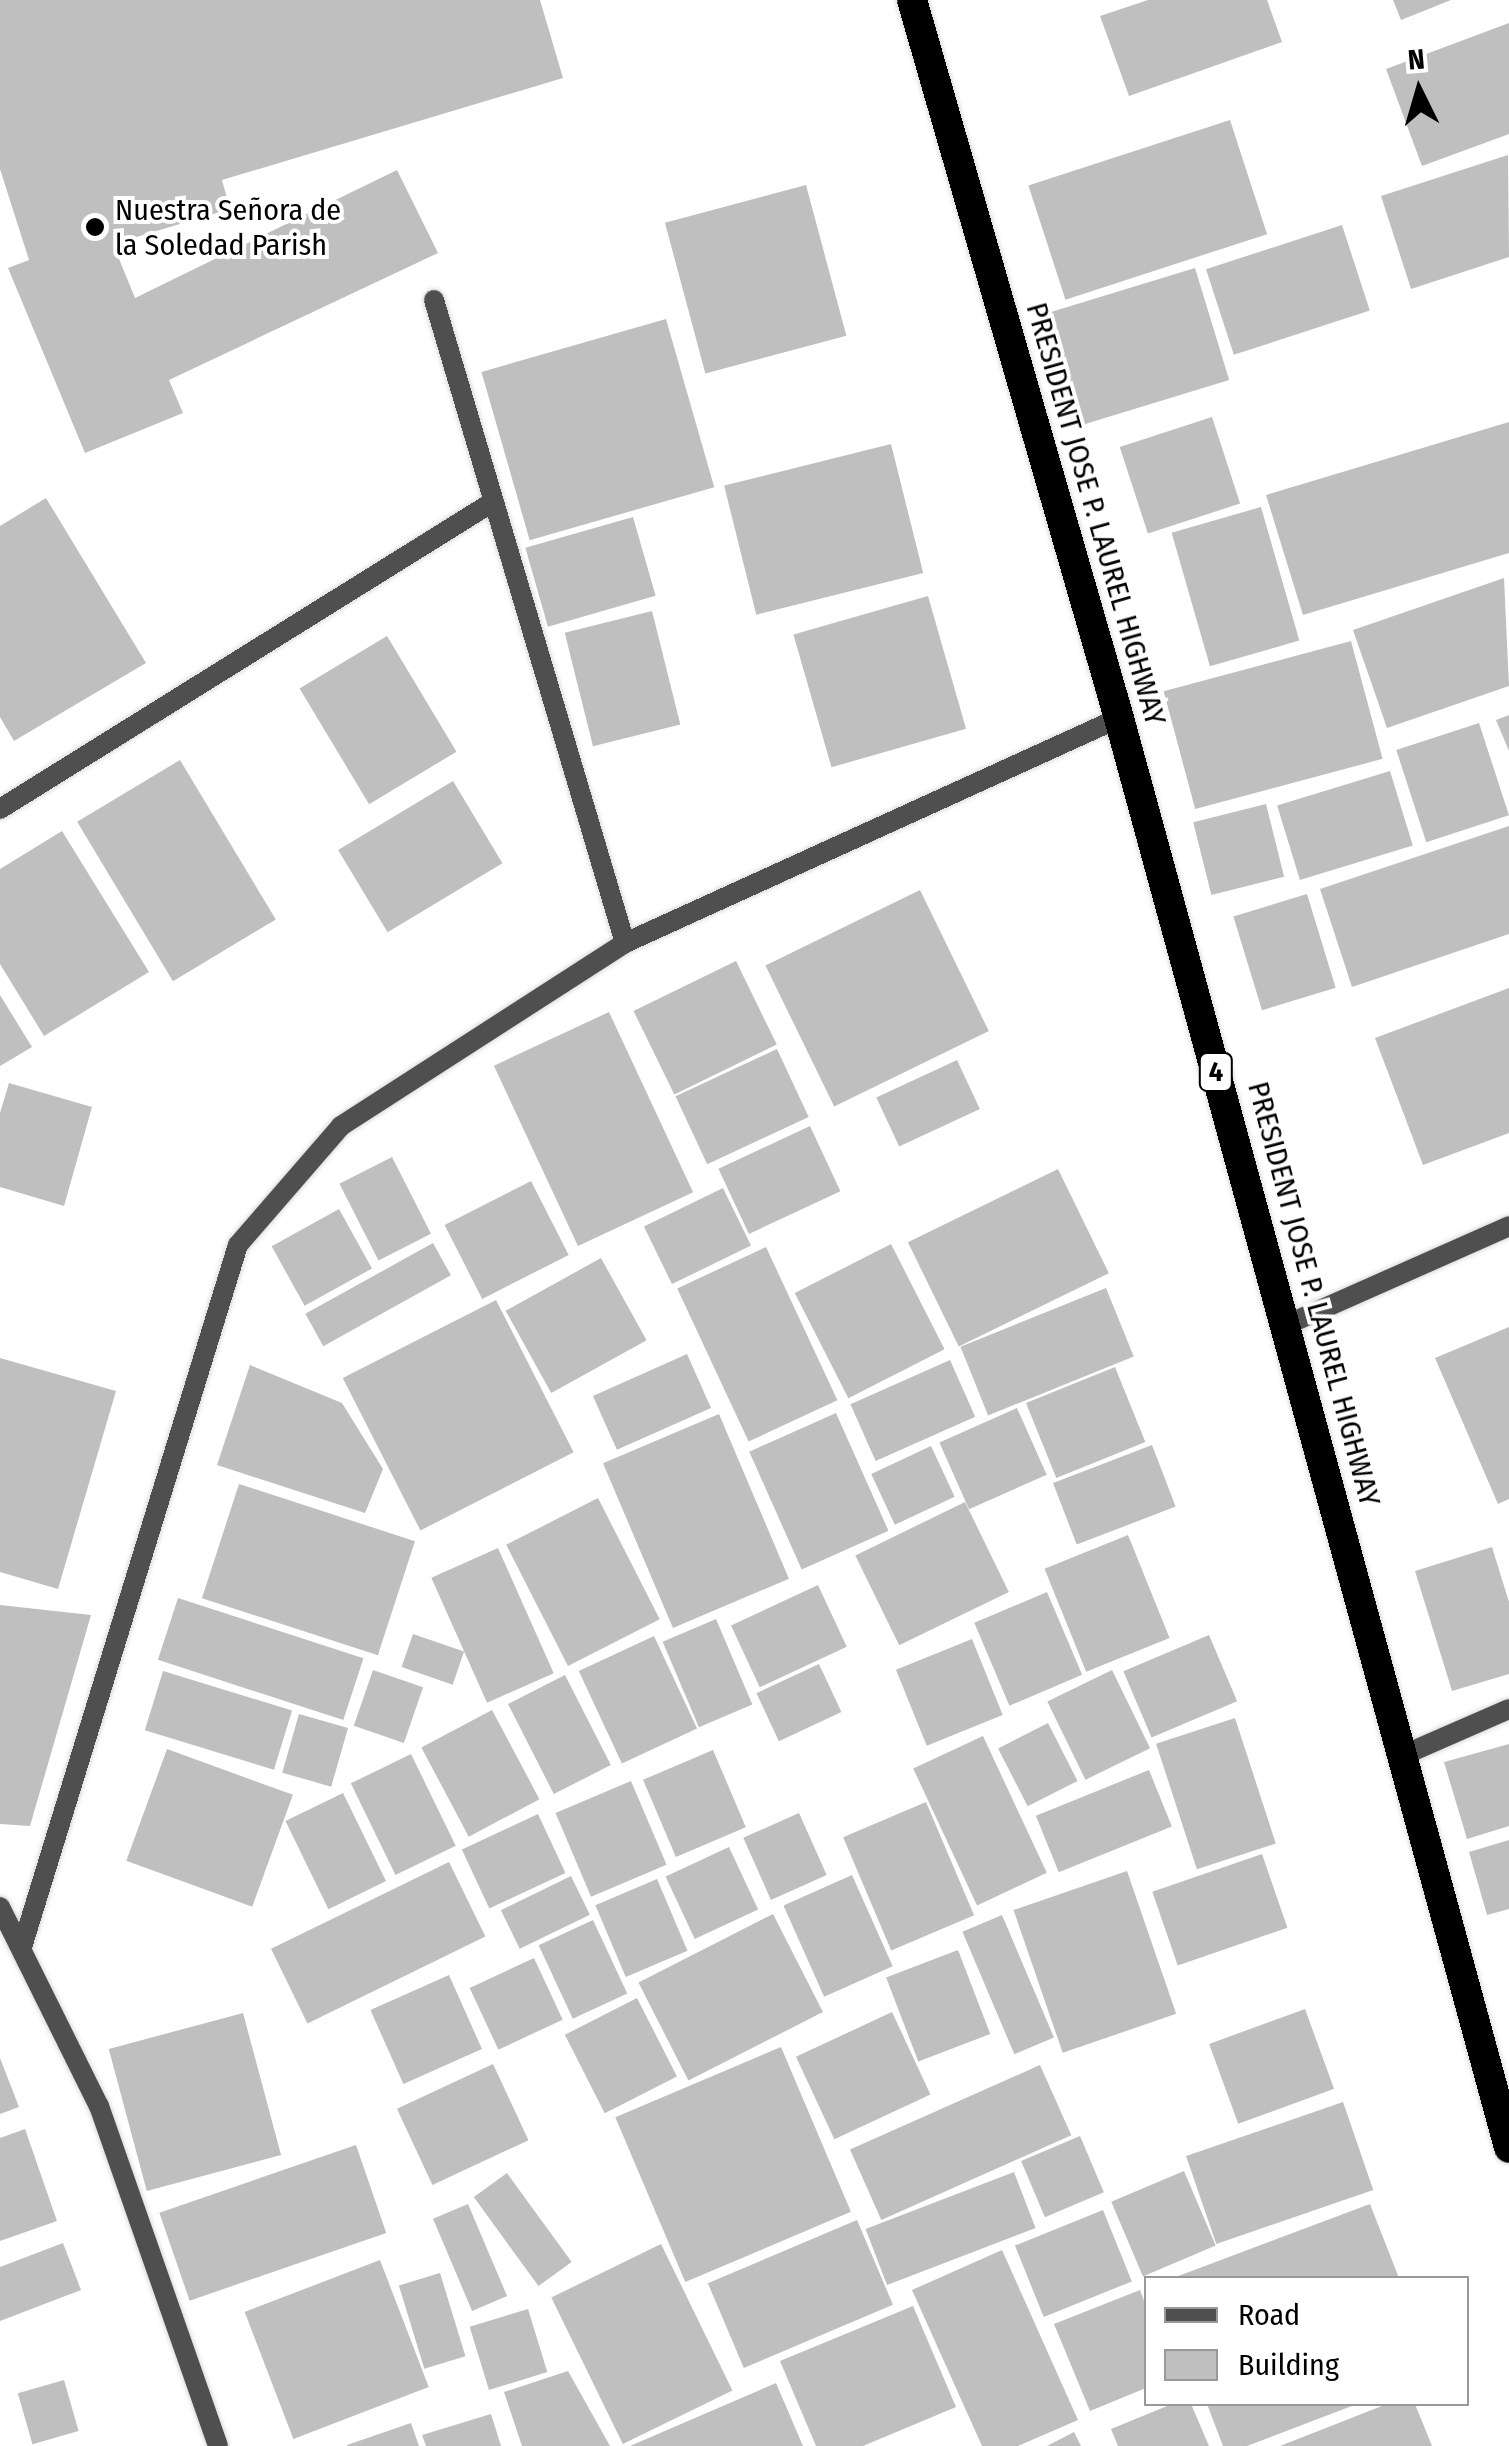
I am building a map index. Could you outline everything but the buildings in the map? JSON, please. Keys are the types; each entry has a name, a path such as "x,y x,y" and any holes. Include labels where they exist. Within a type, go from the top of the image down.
{"highway":[{"name":"PRESIDENT JOSE P. LAUREL HIGHWAY","path":"912,0 1119,718 1406,1754 1509,2148"}],"street":[{"path":"434,300 491,503 625,943"},
{"path":"0,808 491,503"},
{"path":"22,1947 238,1245 341,1126 625,943 1119,718"},
{"path":"1286,1326 1509,1226"},
{"path":"1406,1754 1509,1709"},
{"path":"0,1907 100,2106 218,2446"}],"place":[{"name":"Nuestra Señora de la Soledad Parish","path":"95,227"}]}
